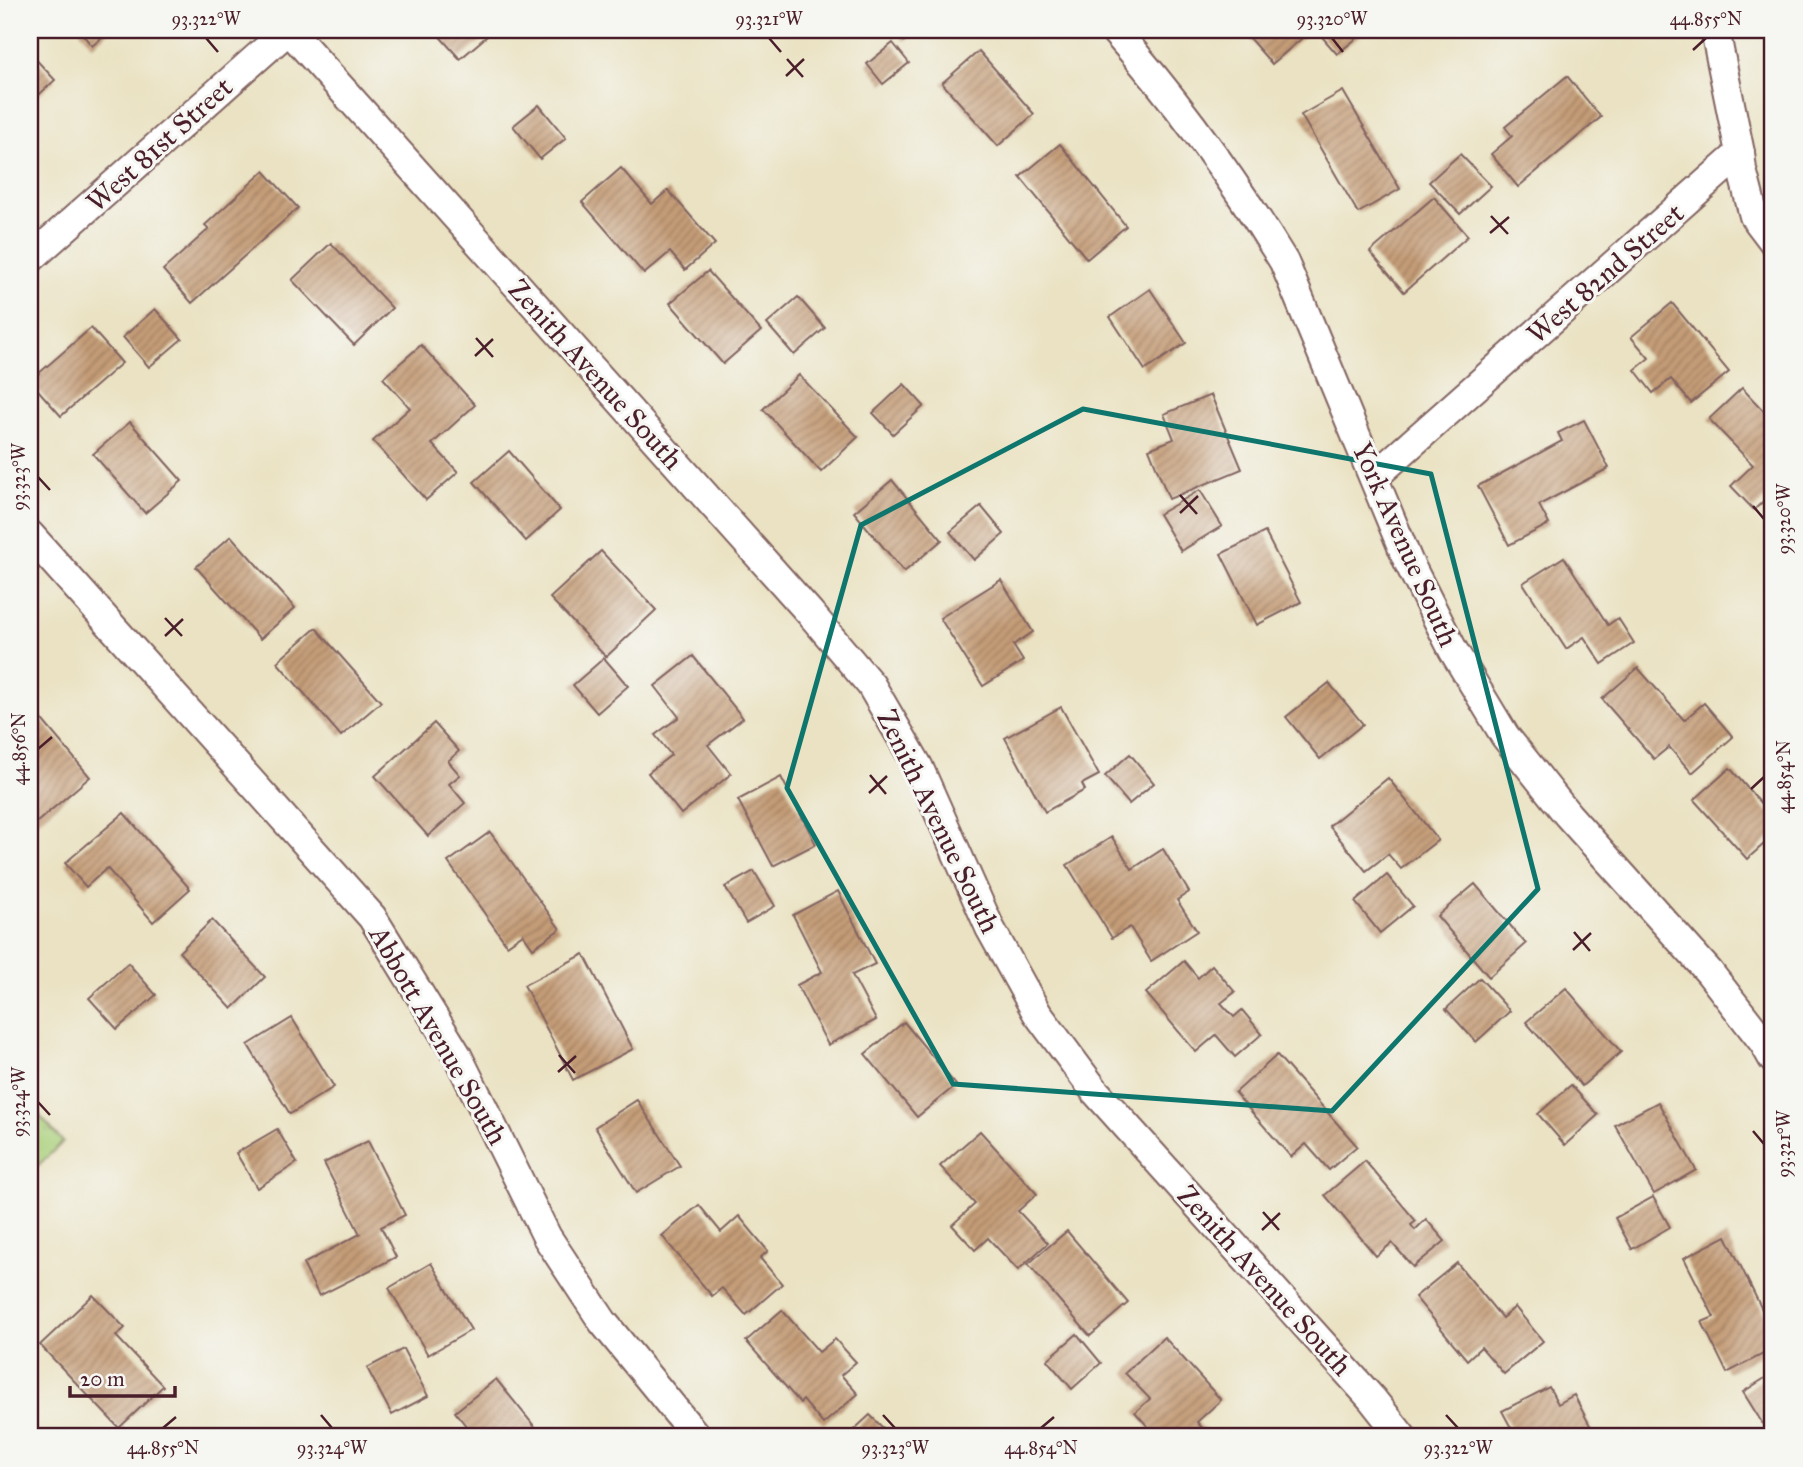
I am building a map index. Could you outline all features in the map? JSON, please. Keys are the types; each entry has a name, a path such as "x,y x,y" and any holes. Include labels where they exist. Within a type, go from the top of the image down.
{"street":[{"name":"West 81st Street","path":"30,259 289,30"},
{"name":"Zenith Avenue South","path":"289,30 801,603 871,685 918,766 990,928 1037,1013 1095,1091 1372,1399 1402,1437"},
{"name":"York Avenue South","path":"1114,30 1200,136 1257,217 1284,262 1408,561 1453,650 1505,736 1567,815 1709,972 1764,1043 1773,1059"},
{"path":"1715,30 1742,170 1754,216 1773,241"},
{"name":"West 82nd Street","path":"1374,477 1740,153"},
{"name":"Abbott Avenue South","path":"30,535 372,917 457,1055 547,1237 603,1322 697,1437"}],"highlighted area":[{"path":"1083,409 1431,474 1538,889 1332,1111 953,1084 787,788 861,525"}],"green space":[{"path":"30,1105 63,1142 30,1173"}],"building":[{"path":"79,30 111,30 92,46"},
{"path":"434,30 494,30 460,59"},
{"path":"894,30 917,30 904,41"},
{"path":"1242,30 1305,30 1308,33 1272,64"},
{"path":"1316,30 1367,30 1337,54"},
{"path":"893,43 909,63 883,84 867,64"},
{"path":"979,51 1034,114 998,146 942,83"},
{"path":"30,53 55,80 30,103"},
{"path":"1567,76 1601,117 1518,187 1491,154 1512,136 1505,127"},
{"path":"1343,91 1400,189 1358,213 1301,115"},
{"path":"539,105 566,138 540,159 513,126"},
{"path":"1060,144 1126,226 1087,259 1020,177"},
{"path":"1460,154 1491,186 1460,214 1429,182"},
{"path":"621,168 652,204 668,190 715,244 685,270 670,252 644,274 582,202"},
{"path":"264,171 298,208 192,303 163,270 209,229 205,225"},
{"path":"1434,197 1468,236 1404,292 1370,252"},
{"path":"331,243 392,308 354,345 292,280"},
{"path":"708,271 761,331 723,364 670,303"},
{"path":"1150,289 1186,343 1145,370 1110,317"},
{"path":"798,297 825,328 794,355 767,324"},
{"path":"1672,303 1729,372 1691,403 1671,379 1653,393 1635,370 1649,358 1631,337"},
{"path":"155,309 182,339 149,367 123,337"},
{"path":"91,328 122,363 61,416 30,381"},
{"path":"421,345 475,405 432,444 458,472 426,500 373,441 410,408 383,378"},
{"path":"799,375 858,437 821,472 763,409"},
{"path":"904,384 924,406 893,434 873,413"},
{"path":"1742,388 1773,421 1773,492 1754,510 1731,486 1753,465 1709,419"},
{"path":"1211,395 1242,469 1169,499 1149,449 1174,439 1164,414"},
{"path":"1584,420 1609,468 1539,505 1549,524 1509,545 1478,486 1562,441 1558,433"},
{"path":"130,422 182,481 145,513 93,454"},
{"path":"509,451 560,510 526,541 474,482"},
{"path":"892,480 942,540 904,572 854,512"},
{"path":"1200,490 1222,526 1181,551 1159,514"},
{"path":"981,506 1004,534 974,560 950,532"},
{"path":"1265,532 1301,602 1257,625 1221,554"},
{"path":"231,536 295,608 260,639 196,567"},
{"path":"601,551 656,610 606,657 550,598"},
{"path":"1564,557 1608,625 1618,618 1634,643 1602,664 1584,637 1566,649 1523,583"},
{"path":"1001,580 1033,632 1013,645 1023,661 983,686 940,618"},
{"path":"316,628 381,702 341,736 277,662"},
{"path":"693,656 743,718 708,745 731,774 681,814 648,773 671,755 655,735 679,717 655,686"},
{"path":"604,658 628,686 597,713 573,685"},
{"path":"1638,668 1684,720 1704,703 1733,737 1692,773 1669,747 1654,759 1602,699"},
{"path":"1329,683 1363,724 1320,759 1286,717"},
{"path":"1061,707 1099,775 1082,784 1085,790 1045,812 1005,738"},
{"path":"33,709 90,777 30,828 30,712"},
{"path":"434,723 459,751 448,761 460,775 449,784 465,803 428,836 375,776"},
{"path":"1130,754 1154,783 1129,804 1105,776"},
{"path":"1730,768 1769,813 1773,809 1773,836 1747,859 1694,800"},
{"path":"781,777 816,844 773,866 738,800"},
{"path":"1388,778 1438,840 1401,869 1388,854 1366,871 1329,826"},
{"path":"124,813 190,889 153,922 107,868 86,887 65,863"},
{"path":"490,832 560,929 533,948 523,934 507,945 448,862"},
{"path":"1112,837 1132,869 1163,849 1189,892 1177,900 1197,931 1151,961 1130,927 1112,938 1067,865"},
{"path":"754,871 775,906 746,923 725,887"},
{"path":"1387,875 1413,906 1380,933 1355,902"},
{"path":"1475,884 1526,944 1489,977 1437,916"},
{"path":"838,891 875,964 852,975 876,1020 828,1045 797,985 822,972 793,915"},
{"path":"212,920 265,977 232,1009 179,952"},
{"path":"584,954 633,1049 573,1080 524,985"},
{"path":"1184,961 1198,978 1212,965 1235,992 1221,1003 1234,1017 1242,1010 1262,1034 1235,1057 1216,1035 1196,1052 1146,993"},
{"path":"128,963 156,995 117,1029 89,998"},
{"path":"1480,978 1510,1011 1476,1042 1446,1009"},
{"path":"1566,988 1621,1052 1582,1086 1526,1022"},
{"path":"292,1018 334,1087 290,1114 248,1045"},
{"path":"904,1022 956,1085 917,1117 865,1054"},
{"path":"1277,1055 1357,1146 1329,1170 1306,1144 1291,1157 1235,1093"},
{"path":"1571,1085 1598,1115 1565,1145 1538,1114"},
{"path":"637,1100 680,1166 636,1193 595,1127"},
{"path":"1658,1102 1696,1170 1654,1194 1615,1125"},
{"path":"277,1129 297,1163 257,1188 236,1153"},
{"path":"980,1131 1037,1194 1018,1211 1048,1243 1018,1270 988,1238 975,1250 952,1225 975,1204 940,1166"},
{"path":"368,1141 405,1215 381,1227 396,1257 319,1296 303,1264 360,1234 324,1163"},
{"path":"1365,1161 1416,1221 1411,1225 1415,1230 1426,1219 1445,1241 1413,1267 1392,1243 1376,1256 1325,1195"},
{"path":"1653,1197 1670,1227 1632,1249 1615,1218"},
{"path":"699,1205 721,1232 739,1216 768,1251 760,1258 782,1284 746,1315 722,1288 712,1296 662,1236"},
{"path":"1067,1231 1128,1303 1090,1336 1028,1264"},
{"path":"1726,1236 1773,1332 1773,1349 1727,1373 1702,1322 1714,1317 1684,1258"},
{"path":"431,1263 471,1330 428,1355 389,1288"},
{"path":"1457,1263 1502,1318 1515,1307 1543,1341 1504,1374 1481,1347 1467,1360 1415,1297"},
{"path":"93,1295 125,1328 116,1336 163,1386 119,1428 40,1345"},
{"path":"782,1310 819,1352 835,1339 856,1362 841,1375 858,1394 823,1424 803,1400 800,1403 746,1341"},
{"path":"1077,1334 1101,1363 1072,1389 1047,1360"},
{"path":"1164,1337 1221,1400 1197,1422 1210,1437 1157,1437 1135,1412 1150,1399 1125,1373"},
{"path":"403,1349 428,1396 392,1415 367,1368"},
{"path":"1773,1373 1773,1437 1771,1437 1743,1392"},
{"path":"496,1379 543,1437 475,1437 455,1412"},
{"path":"1549,1387 1558,1404 1574,1395 1596,1437 1516,1437 1502,1411"},
{"path":"870,1415 892,1437 846,1437"}]}
